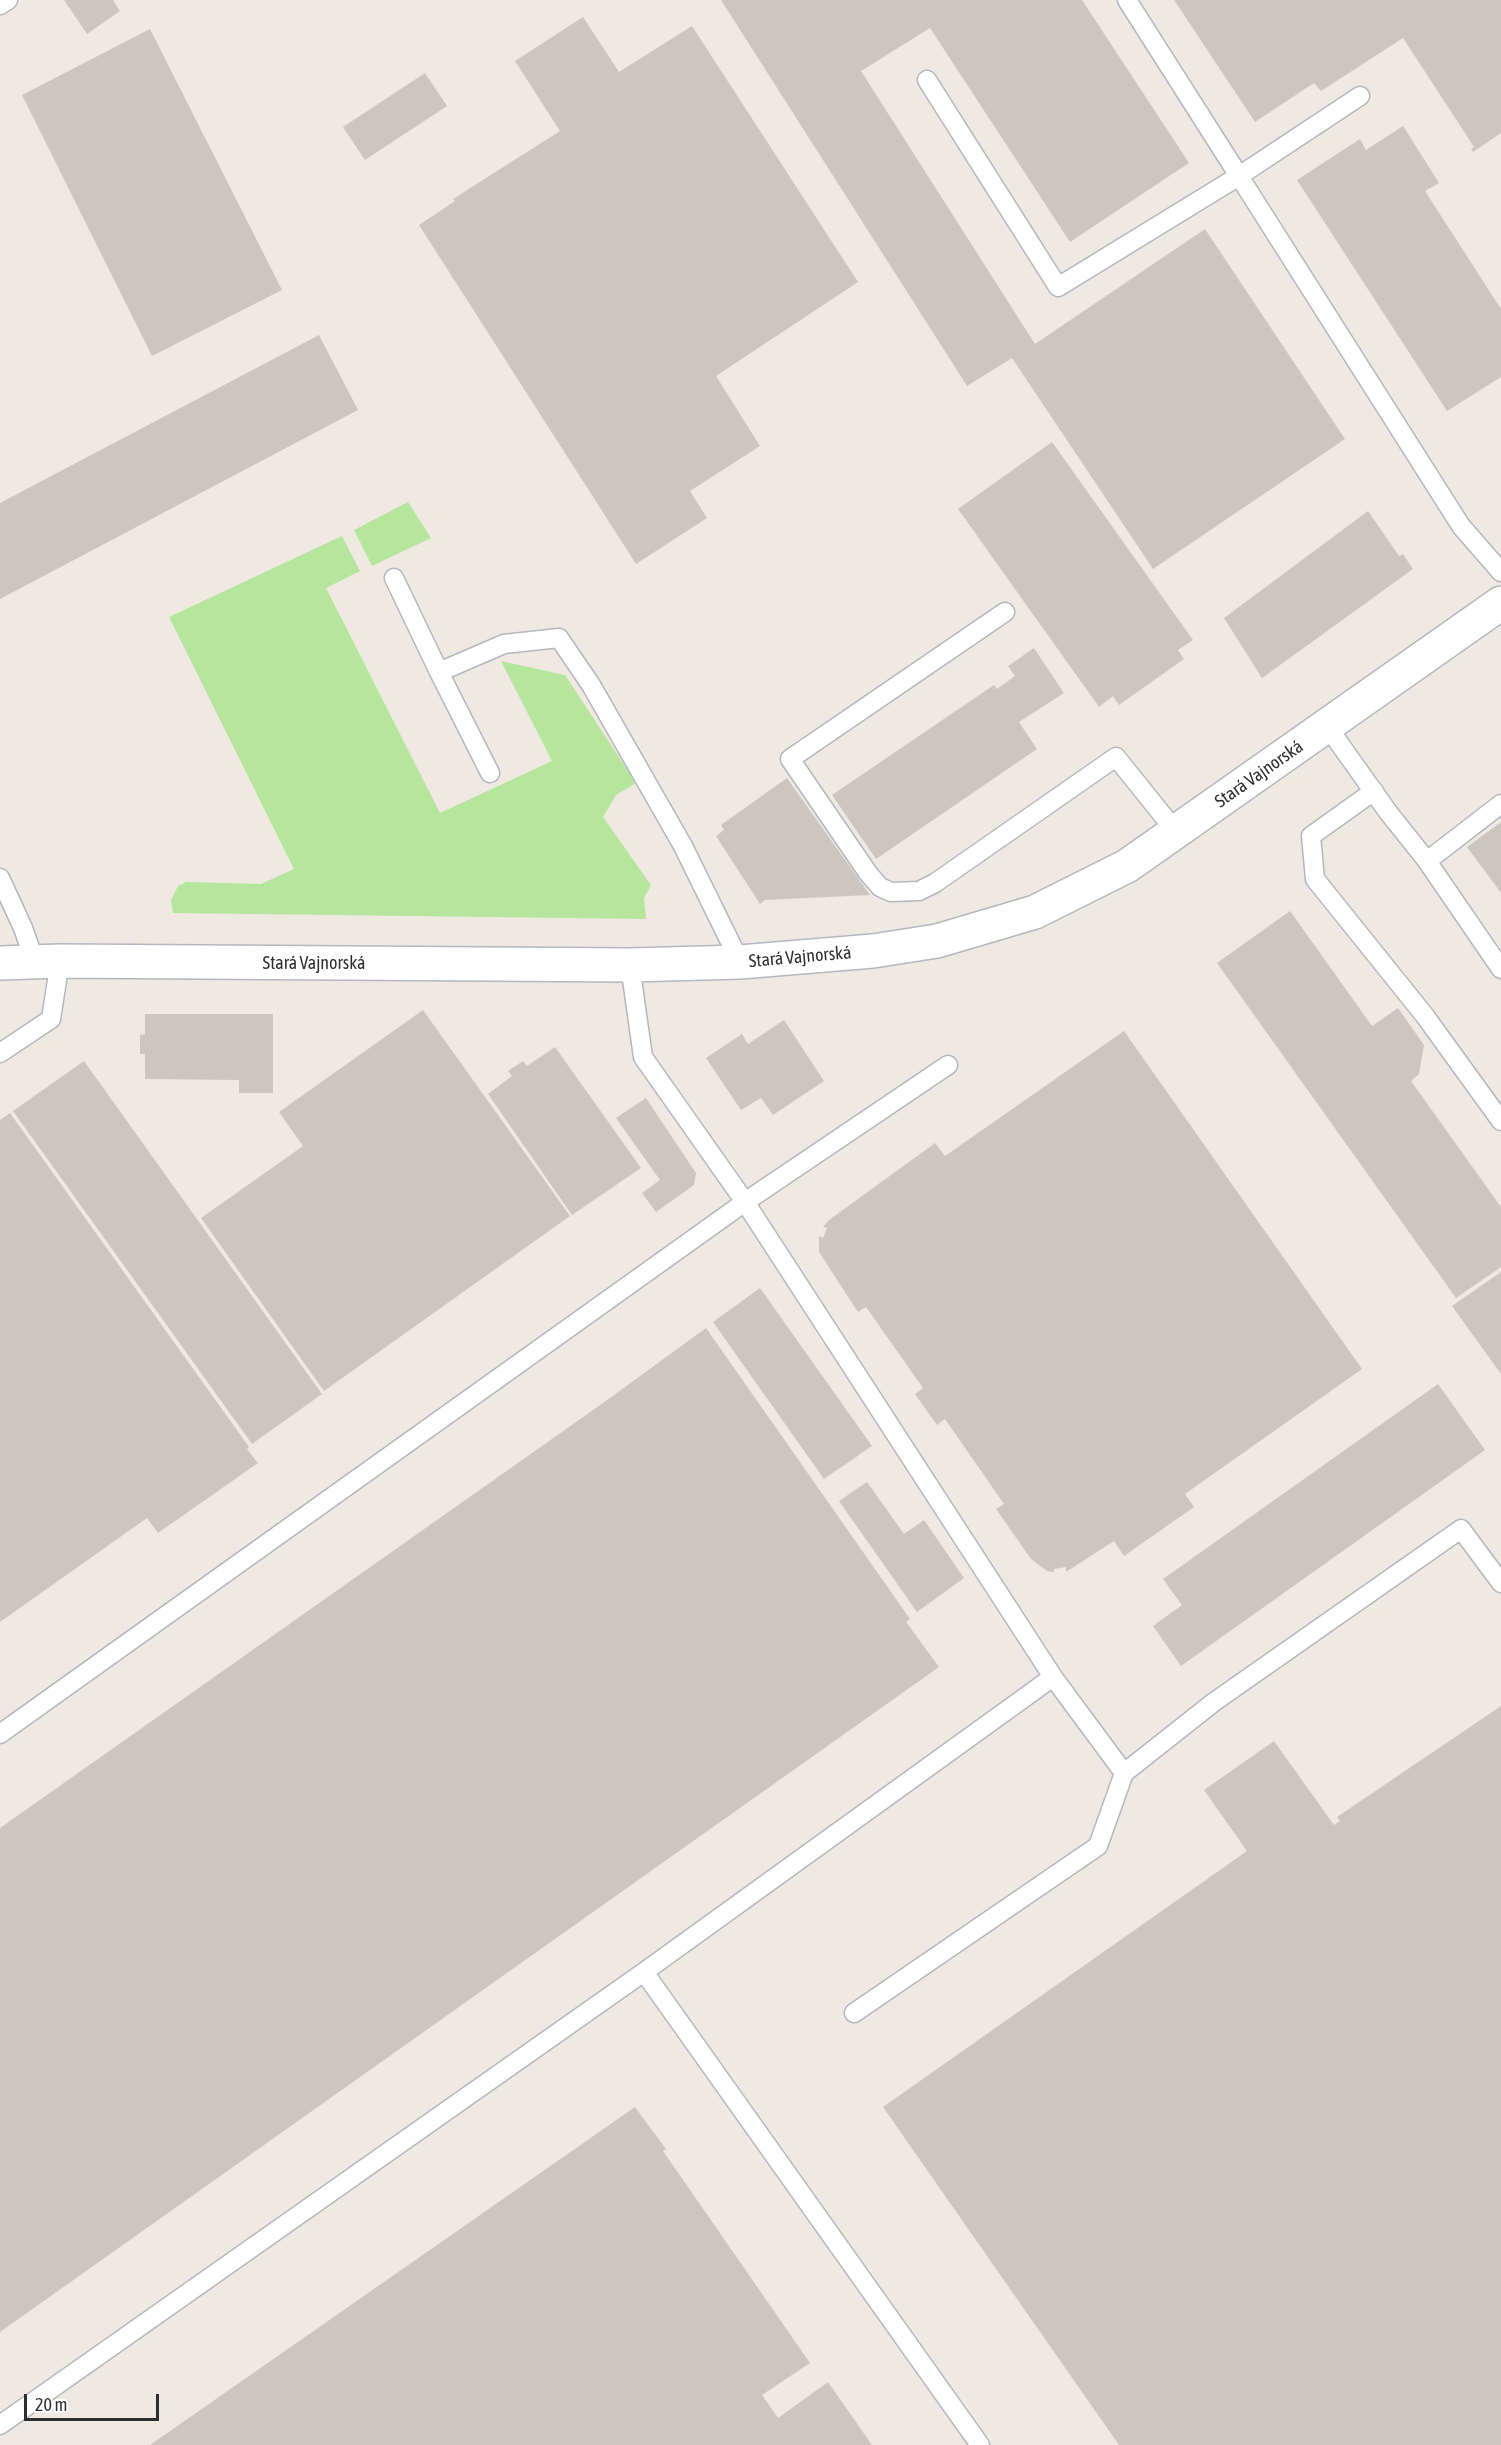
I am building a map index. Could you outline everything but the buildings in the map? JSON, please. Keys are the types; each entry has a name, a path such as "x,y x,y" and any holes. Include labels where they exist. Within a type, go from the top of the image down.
{"street":[{"name":"Stará Vajnorská","path":"0,963 630,965 740,962 873,951 937,941 1035,912 1127,866 1501,603"}],"lane":[{"path":"0,5 8,0"},
{"path":"1127,0 1461,526 1501,572"},
{"path":"927,80 1058,287 1239,176 1360,96"},
{"path":"394,578 490,773"},
{"path":"1005,612 790,759 868,873 880,887 891,892 919,891 935,883 1116,757 1177,832"},
{"path":"439,672 504,644 558,638 591,685 678,836 740,962"},
{"path":"1327,726 1426,861 1501,969"},
{"path":"1374,791 1311,836 1315,879 1425,1016 1501,1121"},
{"path":"1426,861 1501,804"},
{"path":"0,878 23,928 48,962 51,1019 0,1053"},
{"path":"630,965 643,1057 745,1202 1053,1677 1124,1773"},
{"path":"0,1734 745,1202 948,1065"},
{"path":"854,2013 1098,1846 1124,1773 1214,1702 1461,1529 1501,1583"},
{"path":"0,2425 644,1972 1053,1677"},
{"path":"644,1972 980,2445"}],"green space":[{"path":"408,502 431,538 372,566 354,530"},
{"path":"342,536 360,571 326,588 440,813 552,761 501,661 565,675 636,783 616,795 603,817 651,885 644,898 646,919 173,913 171,900 178,886 186,882 261,884 294,869 169,617"}]}
